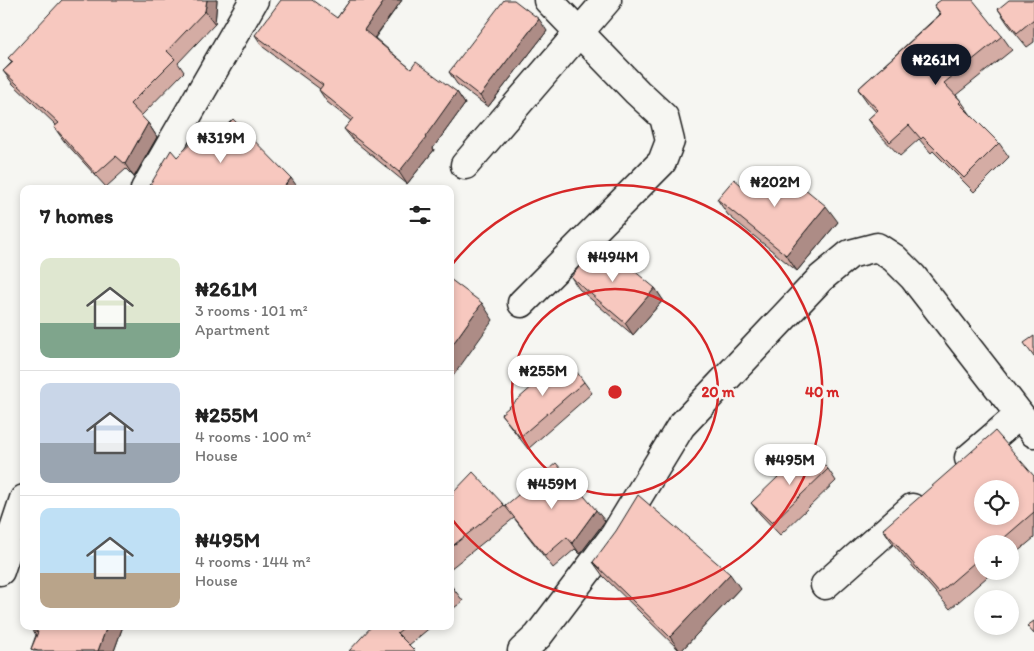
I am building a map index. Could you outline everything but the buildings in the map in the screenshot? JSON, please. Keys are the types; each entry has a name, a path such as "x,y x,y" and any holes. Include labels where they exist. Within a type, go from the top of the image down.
{"street":[{"path":"147,185 254,0"},
{"path":"522,303 662,162 670,141 664,117 637,92 548,0"},
{"path":"465,165 607,0"},
{"path":"522,651 538,636 614,536 681,426 821,278 850,254 877,247 894,258 912,276 1026,424 952,474"},
{"path":"825,585 929,493"},
{"path":"0,571 20,510"}]}
